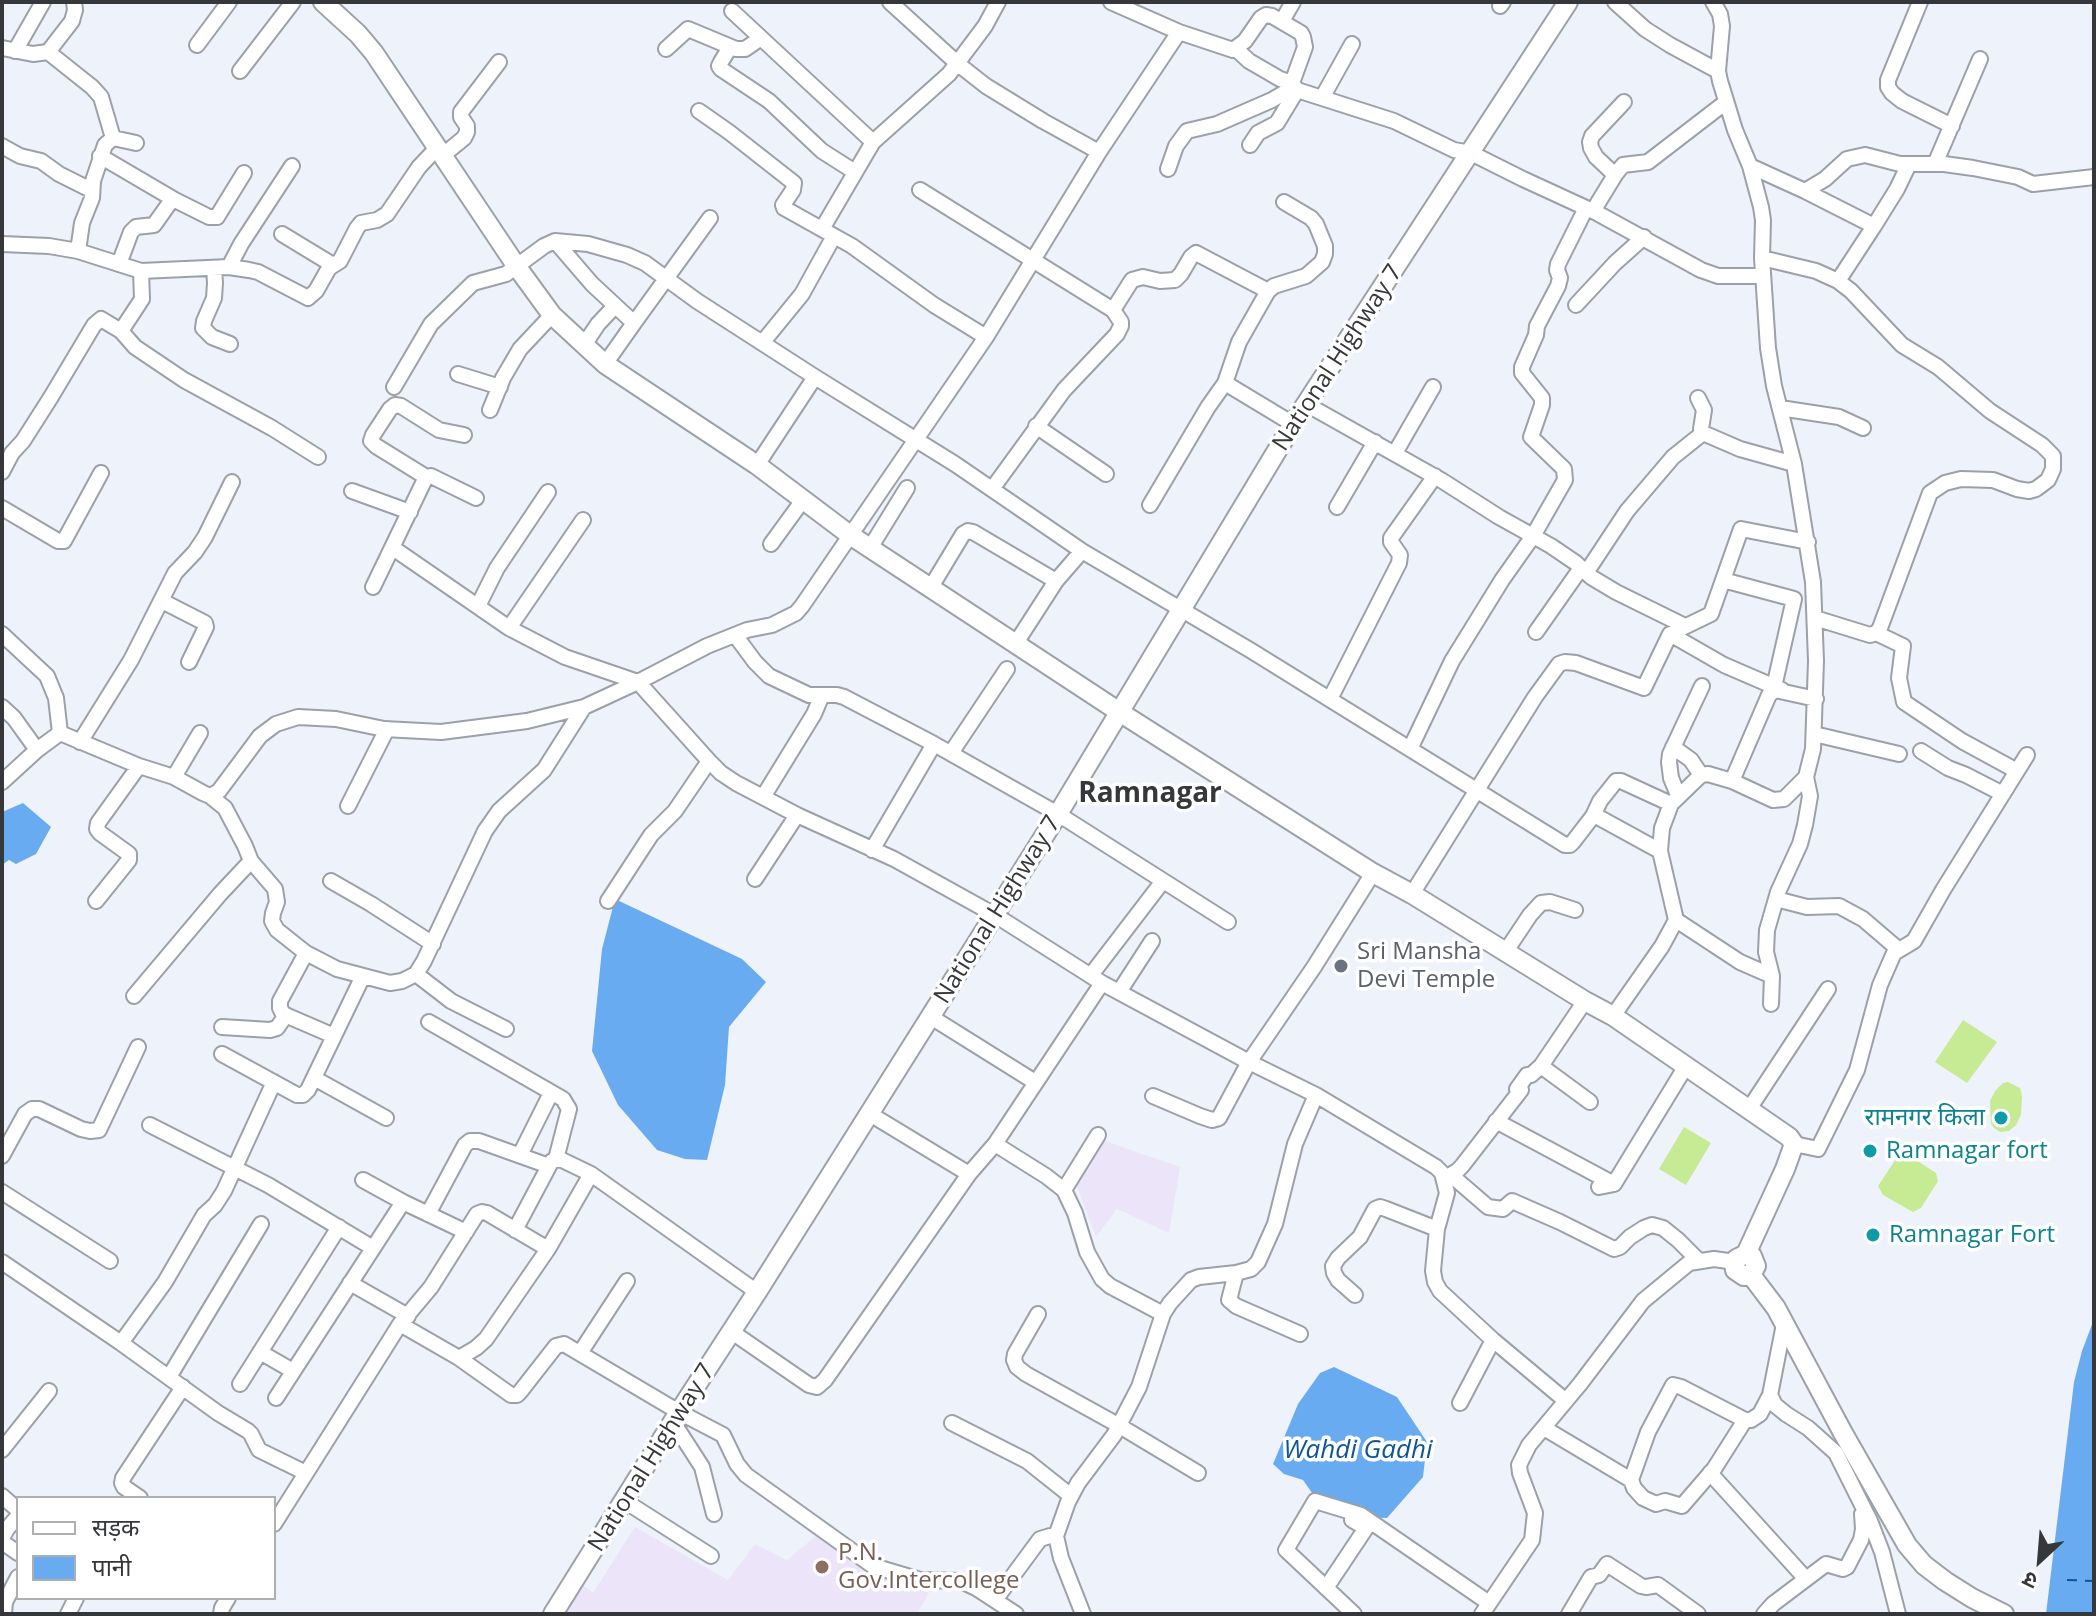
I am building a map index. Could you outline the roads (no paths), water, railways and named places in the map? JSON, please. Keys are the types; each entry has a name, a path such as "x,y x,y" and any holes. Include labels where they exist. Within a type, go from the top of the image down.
{"main road":[{"path":"323,2 374,53 552,315 605,364 757,465 850,535 1121,713 1373,873 1613,1016 1779,1129 1794,1144 1785,1169 1740,1258"},
{"name":"National Highway 7","path":"553,1614 1121,713 1293,424 1568,2"},
{"path":"1740,1258 1752,1256 1755,1260 1756,1266 1751,1275 1764,1290 1784,1324 1907,1545 1924,1565 1945,1581 2004,1614"}],"street":[{"path":"43,2 8,49 33,54 48,52 72,21 74,2"},
{"path":"197,45 229,2"},
{"path":"240,71 293,2"},
{"path":"890,2 958,64 997,93 1099,152"},
{"path":"762,343 802,294 855,172 873,142 958,64 998,2"},
{"path":"1112,2 1179,32 1236,49 1249,61 1294,87 1411,128 1454,150 1471,153 1644,237 1710,274 1762,276"},
{"path":"1282,21 1293,2"},
{"path":"1615,2 1645,29 1718,71"},
{"path":"1613,1016 1662,946 1676,920 1660,851 1662,828 1674,800 1701,775 1715,775 1773,800 1788,797 1806,777 1814,734 1815,618 1808,542 1768,348 1762,276 1763,220 1750,166 1718,71 1722,26 1713,2"},
{"path":"1920,2 1888,80 1888,87 1902,101 1952,126"},
{"path":"732,11 873,142"},
{"path":"1236,49 1266,15 1301,33 1305,42 1294,87 1277,123 1258,133 1250,145"},
{"path":"666,49 688,29 730,47 745,49 761,38"},
{"path":"210,796 219,791 260,736 276,724 298,717 336,719 387,729 441,732 527,721 584,707 707,646 772,625 796,613 986,337 1099,152 1179,32"},
{"path":"1322,98 1352,44"},
{"path":"730,47 719,66 721,69 769,101 822,151 855,172"},
{"path":"48,52 101,97 113,138"},
{"path":"1935,164 1980,59"},
{"path":"2,244 78,251 141,271 229,267 258,272 308,298 316,291 329,268 340,261 361,223 387,214 419,167 464,138 467,126 461,112 499,62"},
{"path":"1168,169 1176,146 1187,131 1217,124 1294,87"},
{"path":"1615,175 1596,157 1590,142 1624,102"},
{"path":"1410,749 1452,661 1533,536 1565,480 1564,469 1531,437 1542,398 1522,373 1537,326 1558,286 1558,264 1590,210 1623,165 1648,162 1726,102"},
{"path":"699,111 794,183 795,187 784,201 784,208 870,258 934,305 986,337"},
{"path":"113,138 136,143"},
{"path":"78,251 82,223 92,198 91,190 100,156 113,138"},
{"path":"2,146 20,156 41,161 91,190"},
{"path":"1805,191 1825,179 1847,159 1858,155 1909,164 1973,168 2018,177 2033,184 2094,177"},
{"path":"100,156 209,217 217,217 244,173"},
{"path":"1838,281 1897,189 1909,164"},
{"path":"229,267 292,166"},
{"path":"1750,166 1874,226"},
{"path":"920,190 1113,310 1121,322 1117,334 1073,379 992,489"},
{"path":"119,264 131,232 136,227 154,225 171,201 175,200"},
{"path":"1150,505 1225,383 1239,342 1268,291 1316,270 1325,254 1316,224 1284,202"},
{"path":"605,364 710,218"},
{"path":"282,234 333,265"},
{"path":"1576,305 1644,237"},
{"path":"555,241 592,284 634,323"},
{"path":"394,387 431,324 473,283 506,274 555,241 588,244 627,255 645,263 762,343 916,439 1082,551 1330,699 1565,845 1570,845 1616,781 1674,800"},
{"path":"1113,310 1132,280 1143,277 1168,282 1175,280 1196,253 1268,291"},
{"path":"1762,258 1816,271 1838,281 1902,345 1938,367 1990,411 2048,449 2053,456 2053,469 2048,480 2036,489 2017,489 1993,480 1961,479 1945,483 1930,493 1876,633 1870,635 1815,618"},
{"path":"214,268 214,298 203,328 212,337 230,344"},
{"path":"121,331 142,299 141,271"},
{"path":"584,345 615,306"},
{"path":"490,410 520,349 552,315"},
{"path":"2,472 97,321 107,321 135,347 184,380 318,457"},
{"path":"458,374 500,387"},
{"path":"757,465 815,377"},
{"path":"1225,383 1293,424"},
{"path":"1395,453 1433,387"},
{"path":"1698,398 1704,410 1703,433 1740,449 1794,464"},
{"path":"1306,404 1435,476 1635,603 1685,626"},
{"path":"464,435 439,430 395,405 371,441 426,477 431,476 476,498"},
{"path":"1780,408 1839,417 1863,428"},
{"path":"1036,426 1106,474"},
{"path":"1536,632 1636,500 1673,457 1703,433"},
{"path":"1337,507 1375,442"},
{"path":"2,508 58,541 64,541 101,473"},
{"path":"1330,699 1399,563 1400,555 1391,538 1435,476"},
{"path":"373,587 426,477"},
{"path":"80,742 131,660 175,573 205,537 232,482"},
{"path":"870,548 907,488"},
{"path":"352,491 410,512"},
{"path":"478,606 497,568 548,492"},
{"path":"771,544 803,500"},
{"path":"509,628 583,520"},
{"path":"1412,894 1535,697 1559,664 1576,663 1644,688 1670,634 1711,614 1741,529 1808,542"},
{"path":"931,587 963,534 968,531 1056,581"},
{"path":"393,548 509,628 565,657 638,682 709,761 729,778 797,815 894,859 995,915 1119,992 1316,1095 1436,1167 1488,1207 1503,1209 1512,1201 1614,1249 1652,1225 1663,1228 1698,1260"},
{"path":"1016,643 1056,581 1082,551"},
{"path":"1723,580 1794,599 1778,688 1769,695 1732,781"},
{"path":"162,601 205,623 206,627 189,662"},
{"path":"1876,633 1903,646 1899,678 1904,702 1962,741 2017,771"},
{"path":"2,634 47,676 56,698 60,733"},
{"path":"1670,634 1724,665 1778,688 1816,699"},
{"path":"735,635 769,676 809,695 844,697 951,753 1058,814 1228,922"},
{"path":"951,753 1007,669"},
{"path":"1674,800 1669,762 1702,686"},
{"path":"763,797 814,714 822,695"},
{"path":"2,707 37,750"},
{"path":"60,733 174,777 210,796 225,808 251,861 275,889 277,902 272,921 277,930 306,953 337,969 390,983 416,974 485,831 499,811 544,770 584,707"},
{"path":"348,806 387,729"},
{"path":"2,782 60,733"},
{"path":"174,777 200,733"},
{"path":"1814,734 1899,754"},
{"path":"872,850 934,744"},
{"path":"1673,747 1691,760 1701,775"},
{"path":"1921,751 1948,768 2003,794"},
{"path":"1794,1144 1818,1149 1857,1070 1880,985 1894,953 1914,941 2027,755"},
{"path":"608,901 651,835 675,811 709,761"},
{"path":"96,901 129,860 129,854 100,833 98,823 139,766"},
{"path":"1771,1004 1772,976 1766,952 1767,930 1805,825 1810,796 1806,777"},
{"path":"755,879 797,815"},
{"path":"1593,816 1660,851"},
{"path":"134,996 251,861"},
{"path":"1153,1096 1212,1120 1219,1118 1249,1062 1373,873"},
{"path":"331,881 433,944"},
{"path":"732,1332 809,1385 817,1387 825,1380 969,1174 995,1144 1096,979 1163,881"},
{"path":"1776,899 1807,907 1839,906 1863,919 1898,949"},
{"path":"1506,951 1541,903 1550,902 1575,910"},
{"path":"1676,920 1740,962 1772,976"},
{"path":"1119,992 1152,941"},
{"path":"306,953 280,1001 280,1008 283,1014 334,1036"},
{"path":"416,974 451,1001 506,1029"},
{"path":"222,1054 297,1095 303,1095 363,976"},
{"path":"1749,1109 1828,989"},
{"path":"1447,1177 1462,1166 1521,1090 1517,1089 1527,1075 1541,1066 1585,1001"},
{"path":"222,1027 270,1030 277,1028 286,1015"},
{"path":"931,1017 1035,1082"},
{"path":"429,1022 563,1099 569,1109 552,1162 515,1230"},
{"path":"2,1156 25,1114 32,1109 39,1109 81,1129 99,1130 138,1047"},
{"path":"1541,1066 1590,1102"},
{"path":"1496,1121 1606,1185 1686,1066"},
{"path":"314,1078 386,1118"},
{"path":"121,1343 165,1282 204,1215 224,1191 274,1082"},
{"path":"520,1155 551,1093"},
{"path":"1083,1614 1061,1558 1056,1536 1071,1496 1118,1425 1145,1374 1163,1314 1170,1303 1191,1280 1251,1269 1258,1262 1275,1224 1295,1144 1316,1095"},
{"path":"870,1114 969,1174"},
{"path":"150,1125 234,1167 373,1248"},
{"path":"1064,1190 1098,1135"},
{"path":"428,1214 465,1145 470,1141 479,1141 591,1174 757,1292"},
{"path":"995,1144 1064,1190 1087,1252 1102,1279 1163,1314"},
{"path":"459,1358 486,1339 548,1249 591,1174"},
{"path":"1447,1177 1447,1193 1437,1229 1433,1271 1435,1282 1440,1291 1493,1340 1566,1401"},
{"path":"363,1180 466,1232"},
{"path":"2,1192 110,1261"},
{"path":"276,1398 403,1202"},
{"path":"1355,1295 1338,1280 1333,1266 1360,1237 1375,1209 1380,1207 1437,1229"},
{"path":"276,1521 404,1320 431,1287 477,1214 487,1213 548,1249"},
{"path":"169,1377 261,1224"},
{"path":"240,1384 339,1227"},
{"path":"1354,1614 1286,1550 1315,1501 1361,1515 1486,1609 1532,1540 1535,1513 1519,1465 1529,1445 1643,1301 1689,1263 1740,1258"},
{"path":"2,1262 251,1434 259,1450 306,1473"},
{"path":"1236,1273 1229,1294 1232,1303 1300,1334"},
{"path":"580,1353 627,1281"},
{"path":"350,1283 511,1395 517,1395 556,1346 564,1344 676,1417 723,1435 746,1475 873,1566 920,1580 961,1581 1016,1614"},
{"path":"1038,1314 1015,1354 1017,1367 1198,1473"},
{"path":"1631,1480 1648,1432 1673,1385 1745,1420 1760,1414 1770,1395 1784,1324"},
{"path":"1460,1403 1493,1340"},
{"path":"260,1352 293,1371"},
{"path":"137,1496 124,1487 123,1478 183,1387"},
{"path":"2,1450 49,1391"},
{"path":"1770,1395 1775,1405 1836,1453 1882,1552 1898,1614"},
{"path":"676,1417 702,1467 714,1514"},
{"path":"1544,1428 1631,1480 1643,1498 1656,1504 1665,1501 1681,1506 1710,1473 1745,1420"},
{"path":"952,1423 1027,1461 1071,1496"},
{"path":"1710,1473 1806,1579"},
{"path":"623,1500 711,1556"},
{"path":"1764,1614 1826,1564 1843,1569 1847,1567 1861,1540 1861,1502"},
{"path":"1326,1588 1366,1528 1327,1505"},
{"path":"2,1540 16,1518"},
{"path":"995,1600 1040,1539 1056,1536"},
{"path":"1569,1614 1591,1577 1599,1575 1607,1564 1641,1586 1658,1585 1698,1614"},
{"path":"4,1614 5,1602 16,1581"}],"water":[{"path":"23,803 51,827 36,854 16,864 9,860 2,865 2,812"},
{"path":"615,899 742,959 766,982 729,1027 725,1085 707,1160 685,1159 657,1150 618,1105 592,1051 602,949"},
{"path":"2094,1319 2094,1614 2046,1614 2074,1382"},
{"name":"Wahdi Gadhi","path":"1334,1367 1397,1397 1427,1442 1423,1477 1387,1518 1351,1517 1317,1500 1303,1480 1284,1474 1273,1464 1298,1404 1320,1373"}],"place":[{"name":"Sri Mansha Devi Temple","path":"1341,966"},
{"name":"रामनगर किला","path":"2001,1118"},
{"name":"Ramnagar fort","path":"1870,1151"},
{"name":"Ramnagar Fort","path":"1873,1235"},
{"name":"P.N. Gov.Intercollege","path":"822,1567"}],"district":[{"name":"Ramnagar","path":"1150,794"}]}
